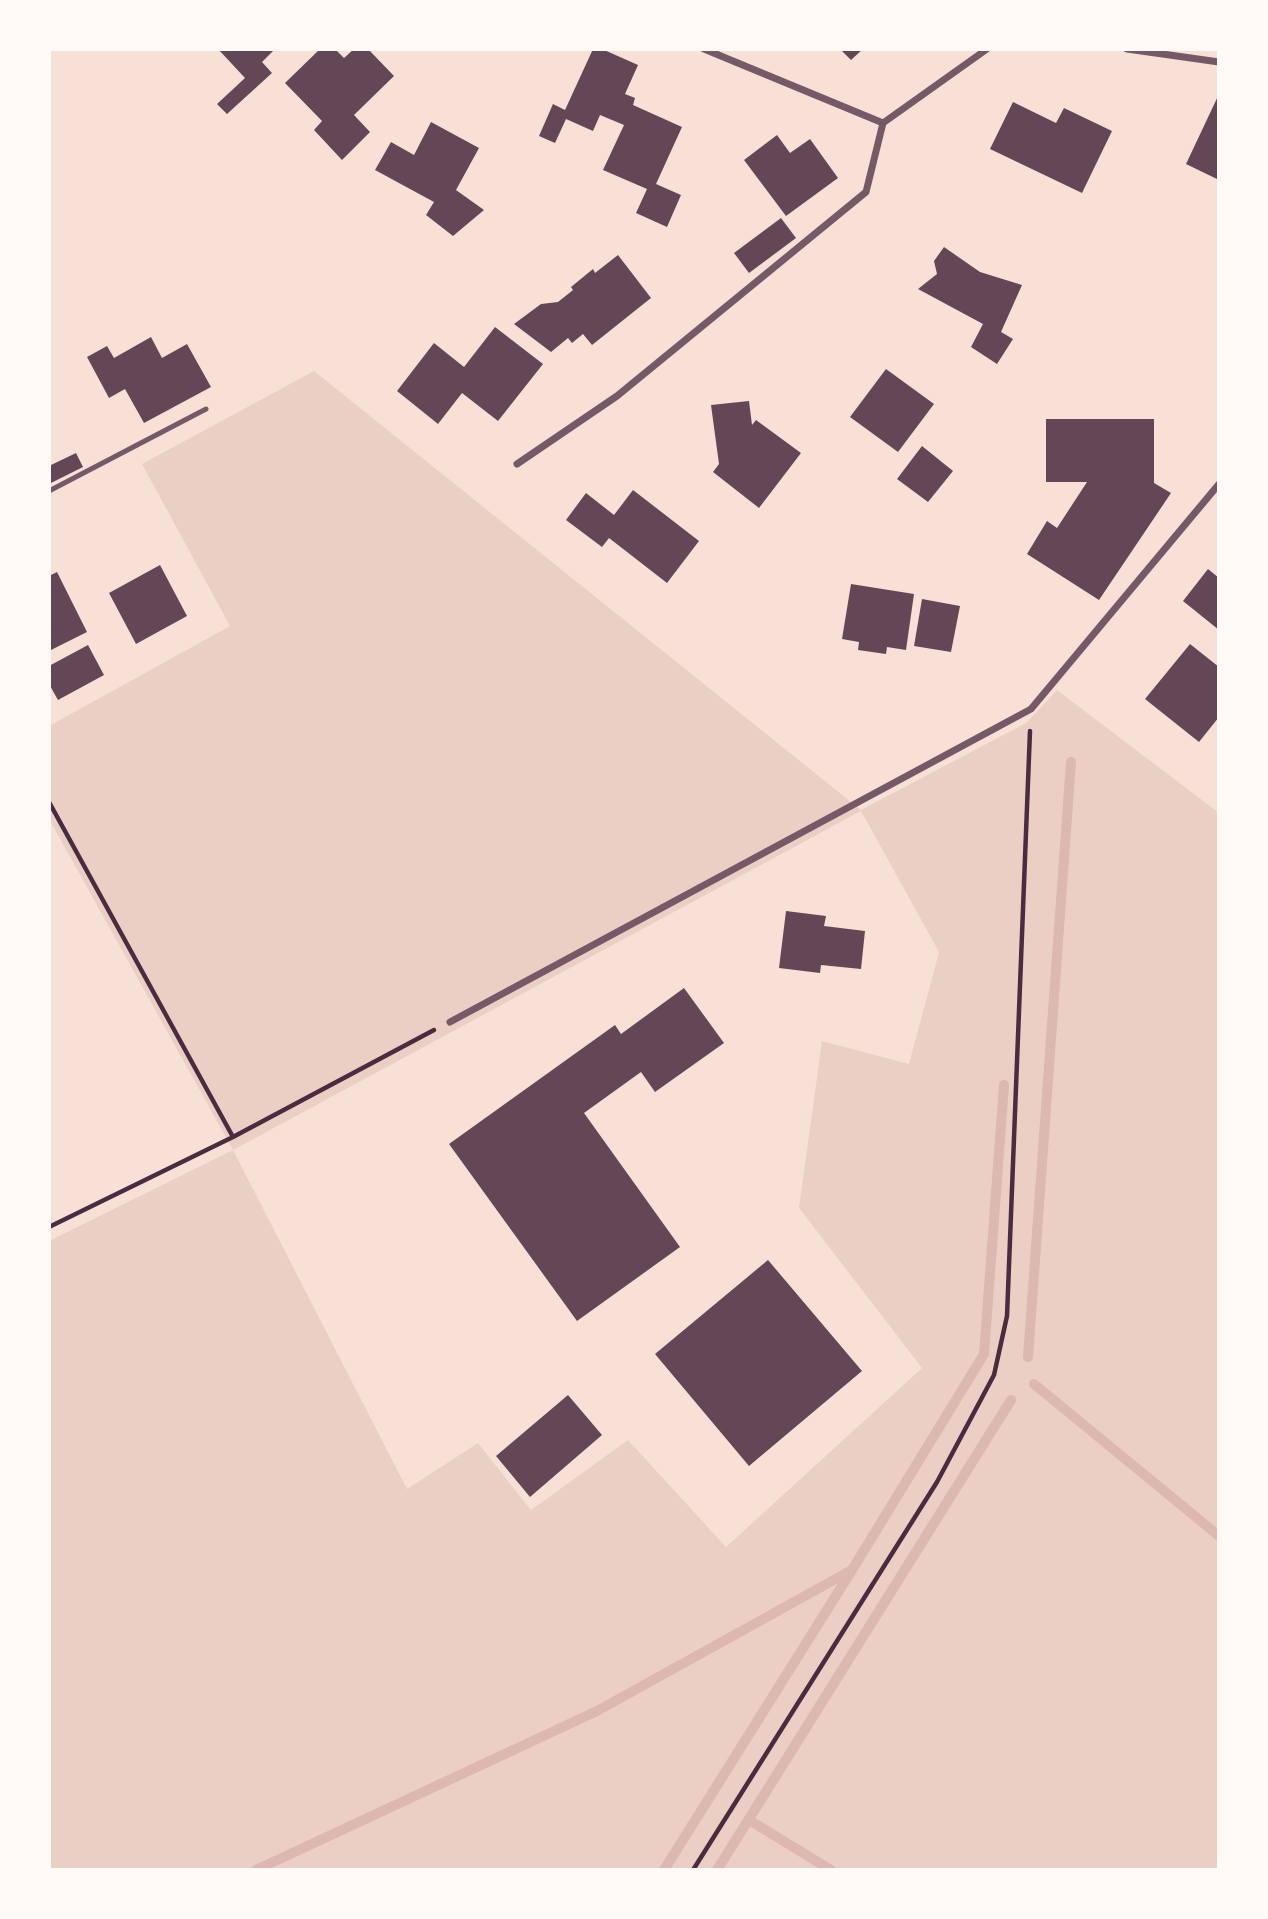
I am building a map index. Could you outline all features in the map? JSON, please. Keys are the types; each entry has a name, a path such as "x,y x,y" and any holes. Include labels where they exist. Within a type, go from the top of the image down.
{"street":[{"path":"704,49 883,123"},
{"path":"517,464 617,397 866,191 883,123 987,49"},
{"path":"1127,49 1219,62"},
{"path":"450,1022 1031,709 1219,484"}],"lane":[{"path":"49,491 206,409"}],"path":[{"path":"693,1870 937,1482 994,1375 1007,1316 1031,709"},
{"path":"49,802 233,1137"},
{"path":"49,1227 233,1137 450,1022"}],"shaded area":[{"path":"314,371 861,810 1026,723 1057,690 1219,813 1219,1870 49,1870 49,1241 233,1150 49,819 49,726 230,626 142,464","holes":["861,811 939,952 909,1064 822,1041 799,1208 922,1368 726,1547 628,1440 531,1510 478,1443 407,1489 233,1150"]}],"building":[{"path":"218,49 275,49 262,62 272,73 227,114 217,104 245,78"},
{"path":"320,49 335,49 344,58 354,49 368,49 394,76 354,115 370,132 342,160 314,130 322,121 285,83"},
{"path":"593,49 602,49 638,65 625,94 635,98 633,105 682,127 656,184 681,195 667,227 636,213 647,189 603,170 624,125 600,115 593,131 566,119 555,143 539,136 553,104 565,110"},
{"path":"840,49 863,49 851,60"},
{"path":"1219,94 1219,180 1186,164"},
{"path":"1013,102 1056,123 1064,108 1112,131 1082,193 990,149"},
{"path":"431,122 479,148 456,190 484,210 453,236 426,215 434,202 375,170 391,142 414,155"},
{"path":"777,135 790,153 810,139 838,178 786,216 744,160"},
{"path":"781,218 796,238 749,273 734,253"},
{"path":"944,247 980,272 1022,285 1001,332 1013,339 997,364 971,347 983,324 918,289 937,274 934,261"},
{"path":"618,255 651,298 592,345 583,334 572,343 568,338 551,352 514,324 541,304 558,302 593,269 595,273"},
{"path":"495,327 543,364 498,421 462,393 438,424 397,391 434,343 464,367"},
{"path":"151,337 162,358 187,344 211,387 144,423 125,389 109,398 87,357 107,346 114,358"},
{"path":"886,369 934,404 898,452 850,417"},
{"path":"749,401 752,425 756,420 801,453 759,508 713,472 719,464 711,405"},
{"path":"1046,419 1154,419 1154,483 1171,493 1099,600 1027,554 1047,521 1057,528 1087,482 1046,482"},
{"path":"922,446 953,471 928,502 897,479"},
{"path":"76,453 83,467 49,484 49,466"},
{"path":"633,490 699,541 667,583 609,538 602,547 566,520 586,493 614,515"},
{"path":"160,565 187,616 136,644 109,593"},
{"path":"1208,569 1219,578 1219,630 1183,601"},
{"path":"57,572 87,632 49,651 49,576"},
{"path":"851,584 914,594 906,650 887,647 886,654 858,650 859,642 842,639"},
{"path":"922,599 960,606 951,652 914,646"},
{"path":"1190,644 1219,667 1219,717 1199,742 1145,699"},
{"path":"88,645 104,675 58,700 49,684 49,666"},
{"path":"786,911 826,916 824,926 865,931 861,969 821,965 820,973 779,968"},
{"path":"684,988 724,1043 655,1092 641,1072 584,1113 680,1247 577,1321 449,1144 615,1025 621,1034"},
{"path":"768,1260 862,1371 749,1466 655,1354"},
{"path":"568,1395 602,1435 530,1497 496,1456"}],"waterway":[{"path":"1028,1357 1071,762"},
{"path":"664,1870 984,1354 1004,1085"},
{"path":"1034,1384 1219,1536"},
{"path":"717,1870 1011,1400"},
{"path":"256,1870 597,1711 850,1571"},
{"path":"749,1820 831,1870"}]}
